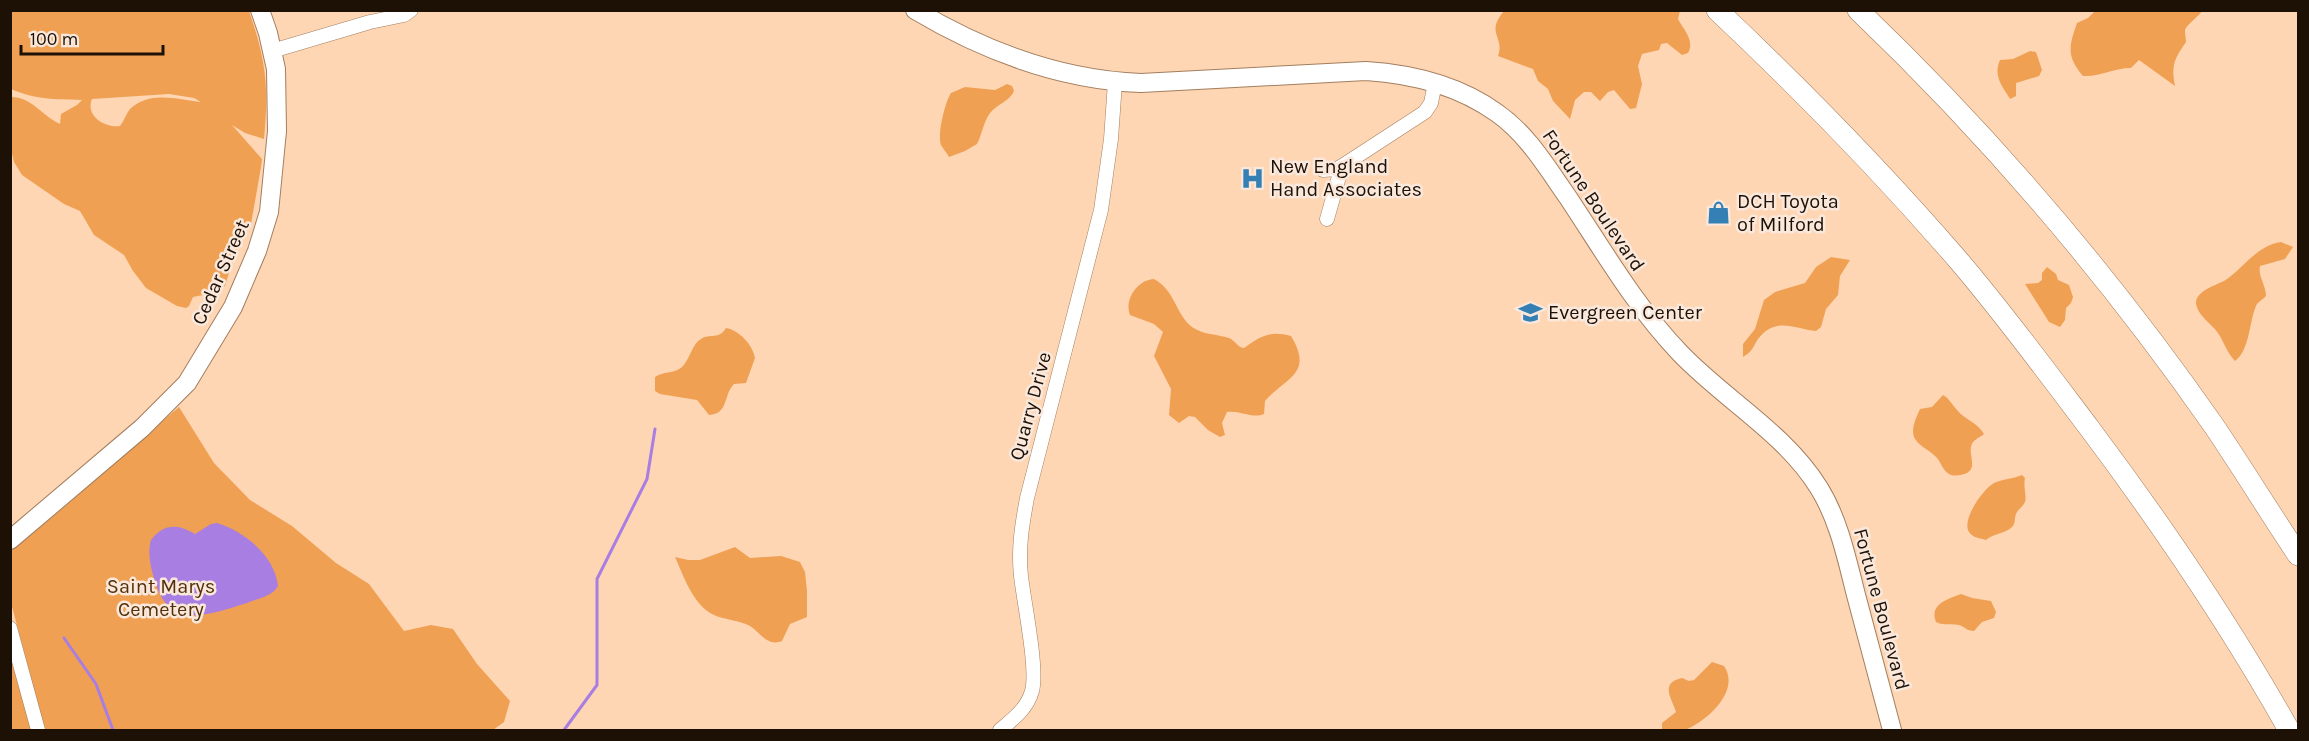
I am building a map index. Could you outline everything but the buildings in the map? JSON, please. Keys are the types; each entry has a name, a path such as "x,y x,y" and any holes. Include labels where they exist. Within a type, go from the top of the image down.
{"highway":[{"path":"1717,10 1782,71 1839,130 1957,259 2004,316 2155,516 2289,730"},
{"path":"1858,10 1960,114 2085,255 2150,338 2214,427 2298,555"}],"main road":[{"name":"Cedar Street","path":"10,540 142,428 186,383 234,307 257,251 269,212 277,131 277,83 272,51 260,10"},
{"name":"Fortune Boulevard","path":"915,10 997,52 1036,66 1115,82 1141,83 1366,71 1395,73 1435,83 1470,96 1498,114 1521,134 1540,157 1633,298 1656,327 1702,374 1779,440 1802,464 1820,490 1844,550 1892,730"}],"street":[{"path":"272,51 370,22 404,15 411,10"},
{"name":"Quarry Drive","path":"1000,730 1023,710 1032,689 1020,539 1027,498 1101,210 1111,139 1115,82"},
{"path":"1323,170 1337,169 1425,112 1431,103 1435,83"},
{"path":"1327,219 1342,166"},
{"path":"10,628 38,730"}],"green space":[{"path":"10,11 249,11 265,74 264,139 245,133 232,125 262,159 251,224 238,244 225,286 213,293 193,297 186,308 177,306 146,288 124,255 94,235 80,211 64,204 22,175 14,162 11,149 11,97 31,103 60,124 61,114 82,100 37,97 11,89","holes":["169,94 194,98 201,102 155,98 138,103 130,109 120,126 103,123 91,111 92,99"]},
{"path":"1504,11 1680,11 1678,19 1688,36 1690,49 1688,53 1682,55 1667,43 1661,44 1659,50 1642,54 1638,66 1642,84 1636,108 1630,109 1614,90 1608,92 1600,101 1591,92 1584,92 1575,100 1570,119 1553,101 1548,89 1538,81 1533,69 1498,56 1496,25"},
{"path":"2095,11 2202,11 2186,29 2186,42 2176,58 2173,73 2175,86 2139,60 2131,68 2083,76 2072,57 2072,38 2077,23 2088,18"},
{"path":"2030,51 2036,52 2042,70 2039,76 2016,83 2016,96 2010,99 1998,76 2000,60 2013,59"},
{"path":"1007,84 1012,86 1014,91 990,113 977,144 949,157 941,145 940,134 944,111 951,93 965,87 995,90"},
{"path":"2281,242 2293,247 2285,259 2260,266 2266,296 2256,306 2244,350 2235,361 2218,333 2199,311 2197,299 2203,292 2231,276 2257,252"},
{"path":"1831,257 1850,260 1840,276 1838,295 1826,309 1821,327 1816,331 1786,326 1771,328 1743,357 1743,344 1755,329 1764,300 1775,292 1805,283 1816,267"},
{"path":"2047,267 2056,274 2058,280 2069,285 2073,297 2066,308 2065,320 2060,327 2049,322 2025,284 2038,283 2042,280 2042,273"},
{"path":"1154,279 1167,289 1187,322 1201,332 1229,338 1244,348 1266,335 1291,336 1300,359 1298,367 1289,380 1265,401 1264,414 1255,416 1227,412 1222,423 1225,435 1220,437 1208,430 1195,417 1189,416 1179,423 1169,415 1171,389 1154,356 1163,332 1154,324 1130,315 1129,309 1130,297 1137,287"},
{"path":"726,328 745,339 755,358 746,383 734,384 720,411 709,415 697,400 660,394 655,391 655,377 682,367 698,341 704,337 720,334"},
{"path":"1943,395 1984,434 1972,445 1972,468 1960,475 1949,474 1937,458 1918,443 1913,434 1914,423 1920,409 1932,407"},
{"name":"Saint Marys Cemetery","path":"179,407 214,463 250,500 292,526 336,563 369,584 404,631 431,625 453,629 477,664 510,701 504,722 493,730 45,730 11,603 10,551"},
{"path":"2022,475 2025,478 2025,500 2016,514 2012,527 1986,540 1971,534 1967,527 1970,513 1984,491 1994,483"},
{"path":"735,547 750,558 781,556 800,562 805,572 807,617 790,624 782,641 768,641 750,626 718,617 700,605 690,590 675,557 700,560"},
{"path":"1961,594 1991,601 1996,612 1994,618 1982,622 1974,631 1959,625 1936,622 1937,607 1946,600"},
{"path":"10,648 33,730 11,730"},
{"path":"1712,662 1724,666 1728,676 1725,695 1719,704 1694,726 1677,732 1662,730 1662,723 1676,712 1669,692 1671,684 1682,678 1689,681 1694,680"}],"shaded area":[{"path":"217,523 238,532 256,546 271,565 278,586 264,597 205,614 192,615 170,608 161,597 155,581 149,550 151,540 166,528 183,528 195,534"}],"waterway":[{"path":"564,730 597,685 597,579 647,479 655,429"},
{"path":"64,638 96,684 113,730"}],"place":[{"name":"New England Hand Associates","path":"1252,178"},
{"name":"DCH Toyota of Milford","path":"1719,212"},
{"name":"Evergreen Center","path":"1530,312"}]}
